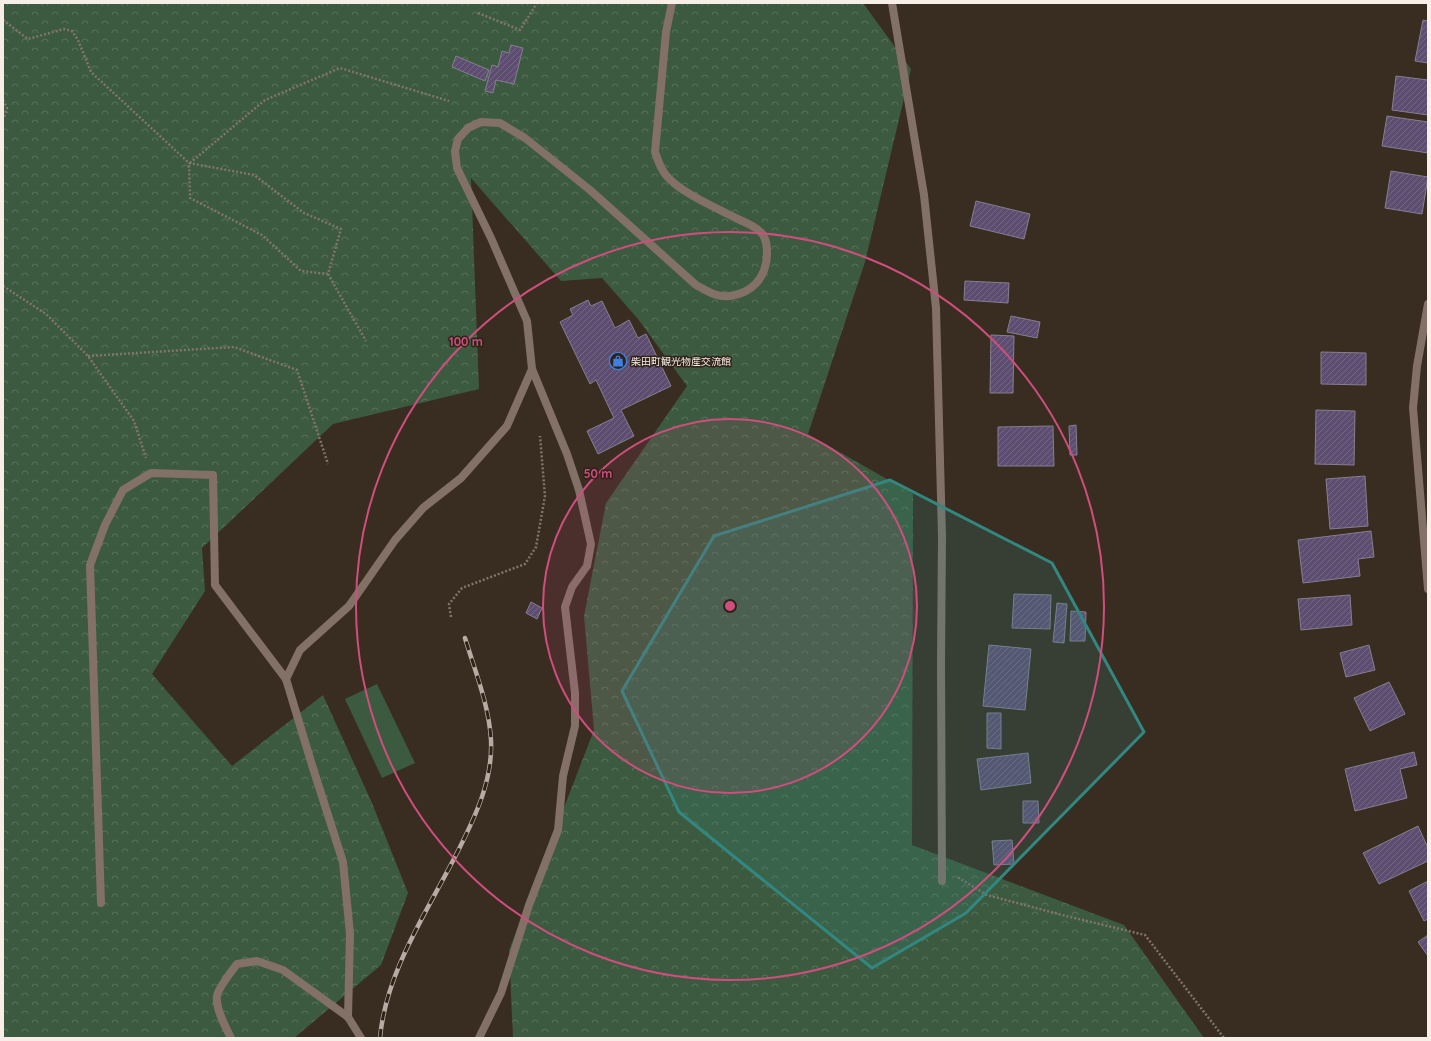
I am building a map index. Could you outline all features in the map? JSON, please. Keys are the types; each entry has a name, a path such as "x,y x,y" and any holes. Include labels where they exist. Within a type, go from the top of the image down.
{"street":[{"path":"479,1038 501,993 529,906 558,830 563,776 575,726 575,693 565,607 572,587 587,566 591,544 579,490 567,454 532,369 527,321 491,238 457,168 455,151 458,139 468,128 481,122 500,122 525,138 590,190 696,285 713,295 729,297 746,292 762,278 767,262 768,246 763,234 748,224 695,198 677,186 662,170 655,152 666,32 672,3"},
{"path":"892,3 924,195 936,308 942,536 942,881"},
{"path":"1428,304 1417,366 1413,408 1428,589"},
{"path":"286,679 300,650 349,606 395,540 423,508 461,478 507,426 532,369"},
{"path":"101,903 90,565 105,526 124,490 151,473 213,475 215,585 286,679 343,862 350,934 348,1017"},
{"path":"231,1038 220,1016 217,996 225,980 237,964 257,961 283,970 348,1017 361,1038"}],"path":[{"path":"478,12 520,30 536,3"},
{"path":"3,20 28,39 64,29 72,31 78,40 91,72 189,163 254,176 304,212 341,229 328,274 366,341"},
{"path":"189,163 265,100 340,68 449,101"},
{"path":"3,100 7,108 3,117"},
{"path":"189,163 190,198 262,235 301,271 328,274"},
{"path":"3,286 46,314 88,356 134,422 151,473"},
{"path":"88,356 234,347 297,370 328,464"},
{"path":"451,617 449,604 462,588 525,564 536,547 545,496 539,430"},
{"path":"942,881 959,878 987,895 1062,915 1145,934 1224,1038"}],"highlighted area":[{"path":"890,480 1052,563 1144,732 966,913 872,968 679,812 622,691 714,536"}],"green space":[{"path":"3,3 863,3 911,69 865,262 808,434 913,494 912,845 1124,925 1204,1038 513,1038 509,950 594,730 584,616 606,503 687,386 638,319 602,278 561,281 471,178 479,389 333,424 202,548 205,591 152,674 232,766 323,695 372,803 408,893 381,965 294,1038 3,1038"},
{"path":"377,684 415,763 382,778 345,699"}],"building":[{"path":"1423,20 1428,21 1428,63 1415,61"},
{"path":"511,45 523,48 514,84 496,80 493,93 485,91 492,65 498,67 502,51 509,53"},
{"path":"456,56 489,70 485,81 452,67"},
{"path":"1396,76 1428,80 1428,115 1392,110"},
{"path":"1387,116 1428,122 1428,153 1382,146"},
{"path":"1391,171 1428,177 1422,214 1385,208"},
{"path":"976,201 1030,214 1024,239 970,226"},
{"path":"965,281 1009,283 1008,303 964,300"},
{"path":"588,300 591,306 602,301 615,328 629,320 638,338 646,334 671,386 621,410 634,436 598,454 587,431 614,418 596,380 590,384 560,322 573,315 570,309"},
{"path":"1011,316 1040,322 1037,338 1007,332"},
{"path":"991,335 1014,336 1013,393 990,393"},
{"path":"1321,352 1366,353 1366,385 1321,384"},
{"path":"1316,410 1355,411 1354,465 1315,464"},
{"path":"1076,425 1077,455 1070,455 1069,426"},
{"path":"1053,426 1054,466 998,466 998,427"},
{"path":"1365,476 1368,526 1330,529 1326,479"},
{"path":"1371,531 1374,557 1358,559 1360,576 1303,583 1298,540"},
{"path":"1014,594 1051,595 1050,629 1012,628"},
{"path":"1350,595 1352,625 1301,630 1298,599"},
{"path":"531,602 542,608 537,619 526,613"},
{"path":"1057,603 1067,604 1064,643 1053,642"},
{"path":"1071,611 1086,612 1085,641 1070,641"},
{"path":"989,645 1031,649 1025,710 983,706"},
{"path":"1369,645 1375,670 1346,677 1340,653"},
{"path":"1389,682 1405,714 1370,731 1354,698"},
{"path":"987,713 1001,713 1001,749 987,748"},
{"path":"1414,752 1417,765 1400,769 1407,798 1355,811 1345,769"},
{"path":"1028,753 1031,783 981,790 977,759"},
{"path":"1023,801 1038,801 1039,823 1023,823"},
{"path":"1418,826 1428,848 1428,861 1379,884 1363,853"},
{"path":"1012,840 1014,864 994,865 992,841"},
{"path":"1428,881 1428,919 1424,921 1409,891"},
{"path":"1428,935 1428,956 1418,942"}],"railway":[{"path":"380,1038 384,1013 400,964 410,940 459,849 477,810 489,769 491,740 488,714 465,638"}],"place":[{"name":"柴田町観光物産交流館","path":"618,361"}]}
